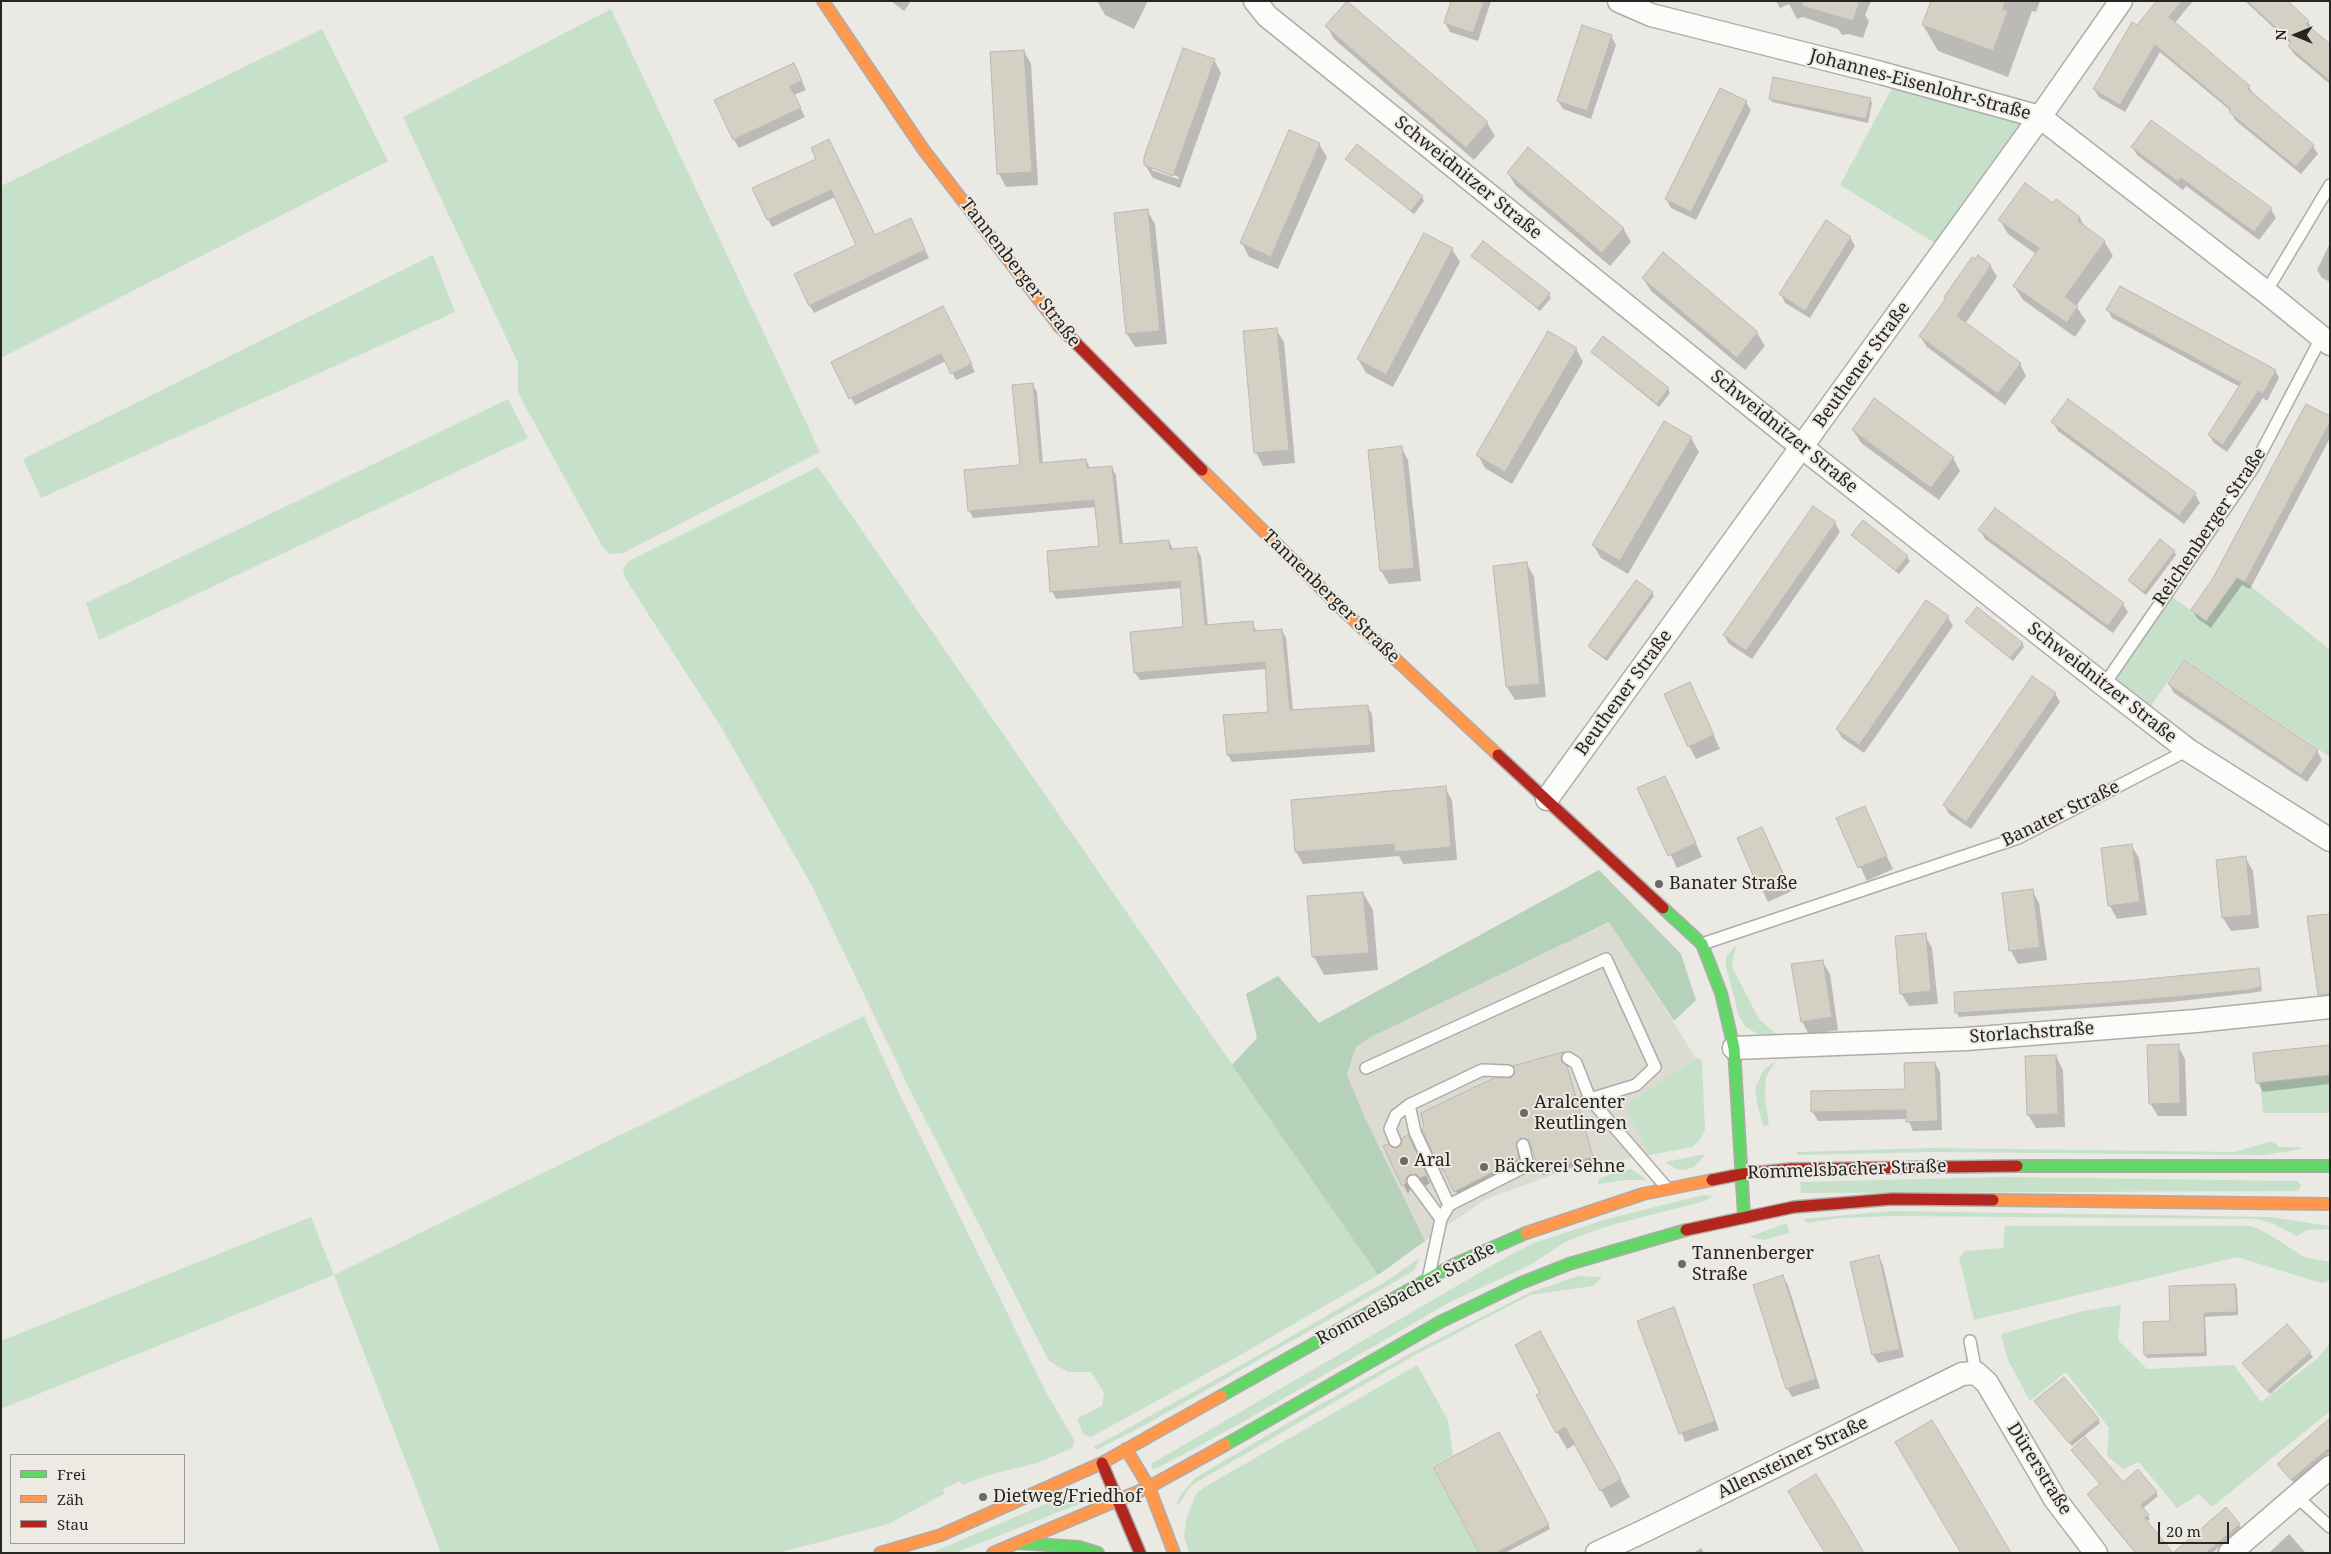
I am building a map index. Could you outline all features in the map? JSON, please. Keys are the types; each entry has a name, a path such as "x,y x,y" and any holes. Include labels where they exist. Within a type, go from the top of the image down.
{"main road":[{"name":"Tannenberger Straße","path":"823,1 923,149 1065,334 1346,613 1702,944 1721,992 1734,1048 1744,1216"},
{"name":"Rommelsbacher Straße","path":"880,1553 941,1535 1102,1463 1429,1278 1496,1245 1602,1206 1666,1188 1742,1174 1805,1168 2330,1166"},
{"name":"Rommelsbacher Straße","path":"993,1553 1148,1486 1244,1435 1440,1322 1521,1283 1569,1264 1682,1231 1744,1216 1794,1207 1892,1199 2330,1204"},
{"path":"1126,1449 1148,1486 1174,1553"},
{"path":"1102,1463 1140,1553"},
{"path":"1018,1543 1078,1547 1098,1553"}],"street":[{"name":"Schweidnitzer Straße","path":"1255,1 1267,16 1803,448 2104,685 2188,750 2330,840"},
{"name":"Johannes-Eisenlohr-Straße","path":"1619,1 1651,15 2040,117 2266,292 2325,341"},
{"name":"Beuthener Straße","path":"1547,799 1803,448 2121,1"},
{"name":"Storlachstraße","path":"1734,1048 1966,1038 2196,1021 2330,1007"},
{"name":"Allensteiner Straße","path":"1597,1553 1644,1532 1962,1374 1982,1378"},
{"name":"Dürerstraße","path":"1982,1378 2055,1499 2096,1553"},
{"path":"2235,1551 2330,1467"}],"lane":[{"path":"2266,292 2330,185"},
{"name":"Reichenberger Straße","path":"2104,685 2253,468 2325,341"},
{"name":"Banater Straße","path":"1702,944 2018,838 2188,750"},
{"path":"1366,1068 1606,959 1655,1066 1636,1084 1586,1100"},
{"path":"1568,1058 1576,1063 1586,1100 1640,1157 1666,1188"},
{"path":"1395,1141 1390,1129 1396,1115 1409,1105 1482,1070 1508,1071"},
{"path":"1409,1105 1416,1132 1449,1205"},
{"path":"1429,1278 1440,1219 1449,1205 1528,1165 1523,1145"},
{"path":"1414,1181 1440,1219"},
{"path":"1970,1341 1982,1378"},
{"path":"2296,1496 2330,1527"}],"shaded area":[{"path":"1610,922 1696,1058 1625,1106 1649,1155 1563,1171 1486,1199 1425,1241 1365,1118 1347,1075 1356,1047 1371,1037"}],"green space":[{"path":"611,9 820,452 623,553 610,554 602,546 518,393 518,363 403,117"},
{"path":"322,29 388,161 1,358 1,186"},
{"path":"1897,79 2038,117 1943,248 1840,185"},
{"path":"433,255 455,312 41,498 23,459"},
{"path":"508,399 528,438 99,640 86,603"},
{"path":"818,467 1378,1275 1235,1358 1091,1437 1084,1435 1078,1418 1102,1406 1104,1393 1091,1372 1068,1372 1049,1361 909,1088 811,884 721,727 625,578 623,568 629,561"},
{"path":"2237,578 2247,583 2330,650 2330,757 2184,659 2146,713 2107,683 2169,595 2207,621"},
{"path":"1599,870 1681,954 1696,1000 1674,1021 1609,922 1371,1037 1356,1047 1347,1075 1365,1118 1425,1241 1378,1275 1232,1065 1257,1038 1246,994 1278,976 1319,1023"},
{"path":"1736,945 1732,967 1759,1019 1776,1034 1758,1034 1746,1027 1739,1016 1726,967 1726,957"},
{"path":"864,1016 899,1093 1047,1394 1075,1441 1072,1448 1037,1463 992,1474 962,1485 960,1481 943,1489 944,1494 888,1524 778,1553 441,1553 334,1275"},
{"path":"1696,1058 1702,1060 1705,1130 1692,1147 1649,1155 1625,1106"},
{"path":"2330,1058 2330,1113 2263,1113 2259,1066"},
{"path":"1777,1059 1766,1077 1765,1098 1769,1124 1764,1127 1758,1108 1755,1088 1763,1071"},
{"path":"2274,1142 2279,1147 2300,1147 2302,1149 2265,1155 1934,1152 1797,1155 1797,1152 1933,1148 2235,1152"},
{"path":"1706,1154 1694,1167 1684,1170 1676,1169 1665,1162"},
{"path":"1631,1169 1647,1180 1625,1180 1598,1184 1599,1179 1618,1171"},
{"path":"2005,1177 2297,1181 2301,1185 2298,1191 1801,1193 1800,1182"},
{"path":"1703,1195 1713,1196 1705,1201 1608,1226 1567,1241 1530,1265 1452,1301 1239,1424 1153,1469 1151,1464 1510,1255 1534,1243 1607,1219"},
{"path":"1892,1211 2270,1217 2330,1226 2330,1229 2307,1230 2297,1236 2269,1222 2256,1219 1892,1216 1840,1218 1807,1223 1803,1219"},
{"path":"311,1217 334,1275 1,1409 1,1341"},
{"path":"1787,1223 1789,1233 1764,1240 1749,1237"},
{"path":"2005,1226 2252,1226 2304,1257 2330,1262 2330,1281 2321,1283 2237,1257 1974,1320 1959,1258 1965,1251 2003,1248"},
{"path":"1420,1258 1414,1270 1410,1273 1147,1424 1096,1450 1094,1447 1240,1366 1383,1283"},
{"path":"1578,1276 1602,1277 1593,1286 1530,1295 1415,1355 1197,1482 1189,1488 1180,1503 1176,1504 1195,1478 1293,1420 1413,1352 1529,1293"},
{"path":"2121,1305 2118,1340 2147,1369 2234,1365 2261,1402 2318,1358 2330,1343 2330,1411 2212,1507 2199,1494 2177,1508 2139,1462 2123,1469 2107,1456 2109,1428 2066,1372 2030,1401 2008,1360 2001,1334 2083,1311"},
{"path":"1417,1365 1448,1420 1453,1455 1432,1466 1478,1553 1189,1553 1184,1537 1187,1516 1196,1494 1203,1488"},
{"path":"1074,1492 1079,1504 955,1553 931,1553"}],"building":[{"path":"1347,1 1488,122 1466,148 1325,26"},
{"path":"1451,1 1484,1 1473,33 1444,23"},
{"path":"1803,1 1860,1 1853,21 1802,6"},
{"path":"1931,1 2005,1 2003,9 2008,11 1993,51 1922,25"},
{"path":"2157,1 2182,1 2169,17 2250,86 2248,89 2314,145 2296,167 2229,112 2231,109 2155,45 2120,105 2093,89 2132,22 2137,25"},
{"path":"2247,1 2288,1 2309,21 2306,24 2330,44 2330,81 2288,46 2291,42"},
{"path":"1582,25 1612,35 1587,111 1557,101"},
{"path":"1183,48 1215,59 1173,176 1144,165 1144,157"},
{"path":"1024,50 1032,172 997,174 990,52"},
{"path":"794,63 802,81 790,86 801,108 733,140 714,100"},
{"path":"1773,77 1871,98 1866,119 1769,99"},
{"path":"1720,88 1747,101 1691,212 1665,199"},
{"path":"2151,120 2272,208 2254,232 2181,178 2178,182 2131,147"},
{"path":"1289,130 1320,143 1271,257 1240,243"},
{"path":"829,139 875,235 911,218 925,250 809,306 794,274 856,245 834,196 831,190 767,220 752,188 816,159 811,148"},
{"path":"1357,144 1423,196 1411,211 1345,159"},
{"path":"1528,147 1624,228 1602,253 1507,173"},
{"path":"2025,183 2053,203 2056,199 2080,217 2078,221 2105,241 2065,297 2078,306 2067,323 2013,286 2039,248 1998,220"},
{"path":"1148,209 1160,331 1126,334 1114,213"},
{"path":"1826,220 1851,237 1805,311 1779,294"},
{"path":"1424,233 1453,248 1386,375 1357,359"},
{"path":"1483,241 1550,293 1538,308 1471,256"},
{"path":"1663,252 1758,332 1737,358 1642,278"},
{"path":"1978,255 1991,265 1957,316 2021,363 1998,394 1919,336 1972,257 1975,259"},
{"path":"2120,286 2276,370 2263,394 2258,391 2223,445 2208,435 2241,383 2106,310"},
{"path":"943,306 972,364 951,374 941,354 849,399 831,362"},
{"path":"1277,328 1289,450 1254,453 1243,331"},
{"path":"1548,331 1577,348 1505,472 1476,455"},
{"path":"1603,336 1669,388 1657,404 1591,352"},
{"path":"1033,383 1040,463 1086,459 1087,468 1112,466 1120,544 1169,540 1170,549 1197,547 1205,625 1253,621 1254,631 1282,629 1290,710 1368,705 1371,745 1227,755 1223,715 1268,712 1265,662 1134,673 1130,632 1183,627 1180,581 1050,592 1047,551 1099,546 1094,500 968,511 964,470 1020,465 1012,385"},
{"path":"1874,398 1954,457 1931,488 1852,430"},
{"path":"2068,399 2196,493 2179,516 2051,422"},
{"path":"2306,404 2330,416 2330,422 2245,582 2237,578 2206,621 2191,610 2213,578"},
{"path":"1664,421 1692,437 1620,561 1592,545"},
{"path":"1402,446 1414,568 1380,571 1368,450"},
{"path":"1813,506 1836,522 1746,651 1723,635"},
{"path":"1995,508 2124,603 2108,626 1978,530"},
{"path":"1863,520 1908,556 1896,571 1851,535"},
{"path":"2160,539 2175,551 2144,592 2128,580"},
{"path":"1527,562 1540,684 1506,687 1493,566"},
{"path":"1636,580 1653,592 1605,658 1588,646"},
{"path":"1926,600 1949,616 1859,745 1836,729"},
{"path":"1977,607 2023,643 2010,658 1965,622"},
{"path":"2184,660 2318,750 2301,775 2168,684"},
{"path":"2032,676 2056,693 1966,822 1943,805"},
{"path":"1690,682 1714,735 1688,747 1664,694"},
{"path":"1665,776 1696,843 1668,856 1637,788"},
{"path":"1446,786 1451,847 1395,852 1394,844 1295,852 1291,800"},
{"path":"1865,806 1887,856 1858,868 1836,818"},
{"path":"1762,827 1785,878 1759,889 1737,838"},
{"path":"2132,844 2140,902 2108,906 2101,848"},
{"path":"2246,856 2252,915 2222,918 2216,860"},
{"path":"2033,889 2040,947 2009,951 2002,893"},
{"path":"1363,892 1369,953 1312,957 1307,896"},
{"path":"2330,914 2330,994 2318,995 2307,916"},
{"path":"1926,933 1931,991 1900,994 1895,936"},
{"path":"1823,960 1832,1017 1801,1022 1791,964"},
{"path":"2259,968 2261,987 2248,990 2098,1004 1955,1013 1954,992 2126,981"},
{"path":"2179,1044 2180,1103 2149,1104 2147,1045"},
{"path":"2330,1045 2330,1075 2256,1083 2253,1053"},
{"path":"1563,1052 1561,1061 1567,1066 1593,1157 1540,1172 1529,1140 1521,1138 1516,1143 1519,1159 1454,1192 1422,1130 1424,1127 1421,1113 1494,1078 1511,1078 1515,1072 1513,1066"},
{"path":"2056,1055 2058,1114 2027,1115 2025,1056"},
{"path":"1935,1062 1938,1121 1906,1122 1906,1110 1811,1112 1811,1091 1905,1089 1904,1063"},
{"name":"Aral","path":"1408,1135 1427,1175 1420,1178 1416,1174 1409,1175 1406,1178 1406,1184 1402,1186 1383,1146 1388,1144 1398,1148 1402,1138"},
{"path":"1879,1255 1900,1349 1872,1355 1850,1262"},
{"path":"1783,1275 1816,1379 1786,1389 1753,1285"},
{"path":"2235,1284 2237,1312 2204,1313 2205,1353 2144,1355 2143,1322 2170,1321 2169,1286"},
{"path":"1674,1307 1715,1421 1679,1434 1637,1321"},
{"path":"2287,1324 2311,1352 2267,1391 2242,1363"},
{"path":"1540,1331 1621,1479 1600,1491 1565,1427 1556,1433 1536,1395 1540,1393 1515,1345"},
{"path":"2064,1377 2099,1419 2069,1443 2034,1401"},
{"path":"2330,1418 2330,1447 2291,1480 2277,1464"},
{"path":"1932,1420 2011,1553 1961,1553 1895,1442"},
{"path":"1499,1432 1549,1525 1496,1553 1479,1553 1433,1467"},
{"path":"2085,1437 2123,1482 2138,1469 2157,1492 2141,1505 2149,1515 2145,1518 2173,1553 2136,1553 2087,1494 2100,1484 2071,1450"},
{"path":"1816,1474 1864,1553 1825,1553 1806,1522 1788,1491"},
{"path":"2226,1507 2240,1524 2206,1553 2173,1553"}],"traffic: fast":[{"path":"1663,908 1702,944 1721,993 1734,1048 1744,1216"},
{"path":"2017,1166 2330,1166"},
{"path":"1225,1445 1440,1322 1521,1283 1569,1264 1686,1230"},
{"path":"1221,1396 1453,1265 1526,1233"},
{"path":"1018,1543 1079,1547 1098,1553"}],"traffic: slow":[{"path":"823,1 923,149 1059,326"},
{"path":"1202,470 1346,613 1498,755"},
{"path":"1526,1233 1643,1194 1712,1180"},
{"path":"1993,1200 2330,1204"},
{"path":"880,1553 941,1535 1102,1463 1221,1396"},
{"path":"993,1553 1149,1487 1225,1445"},
{"path":"1126,1449 1149,1487 1174,1553"}],"traffic: jam":[{"path":"1059,326 1202,470"},
{"path":"1498,755 1663,908"},
{"path":"1712,1180 1742,1174 1791,1169 2017,1166"},
{"path":"1686,1230 1794,1207 1892,1199 1993,1200"},
{"path":"1102,1463 1140,1553"}],"place":[{"name":"Banater Straße","path":"1659,884"},
{"name":"Aralcenter Reutlingen","path":"1524,1113"},
{"name":"Aral","path":"1404,1161"},
{"name":"Bäckerei Sehne","path":"1484,1167"},
{"name":"Tannenberger Straße","path":"1682,1264"},
{"name":"Dietweg/Friedhof","path":"983,1497"}]}
